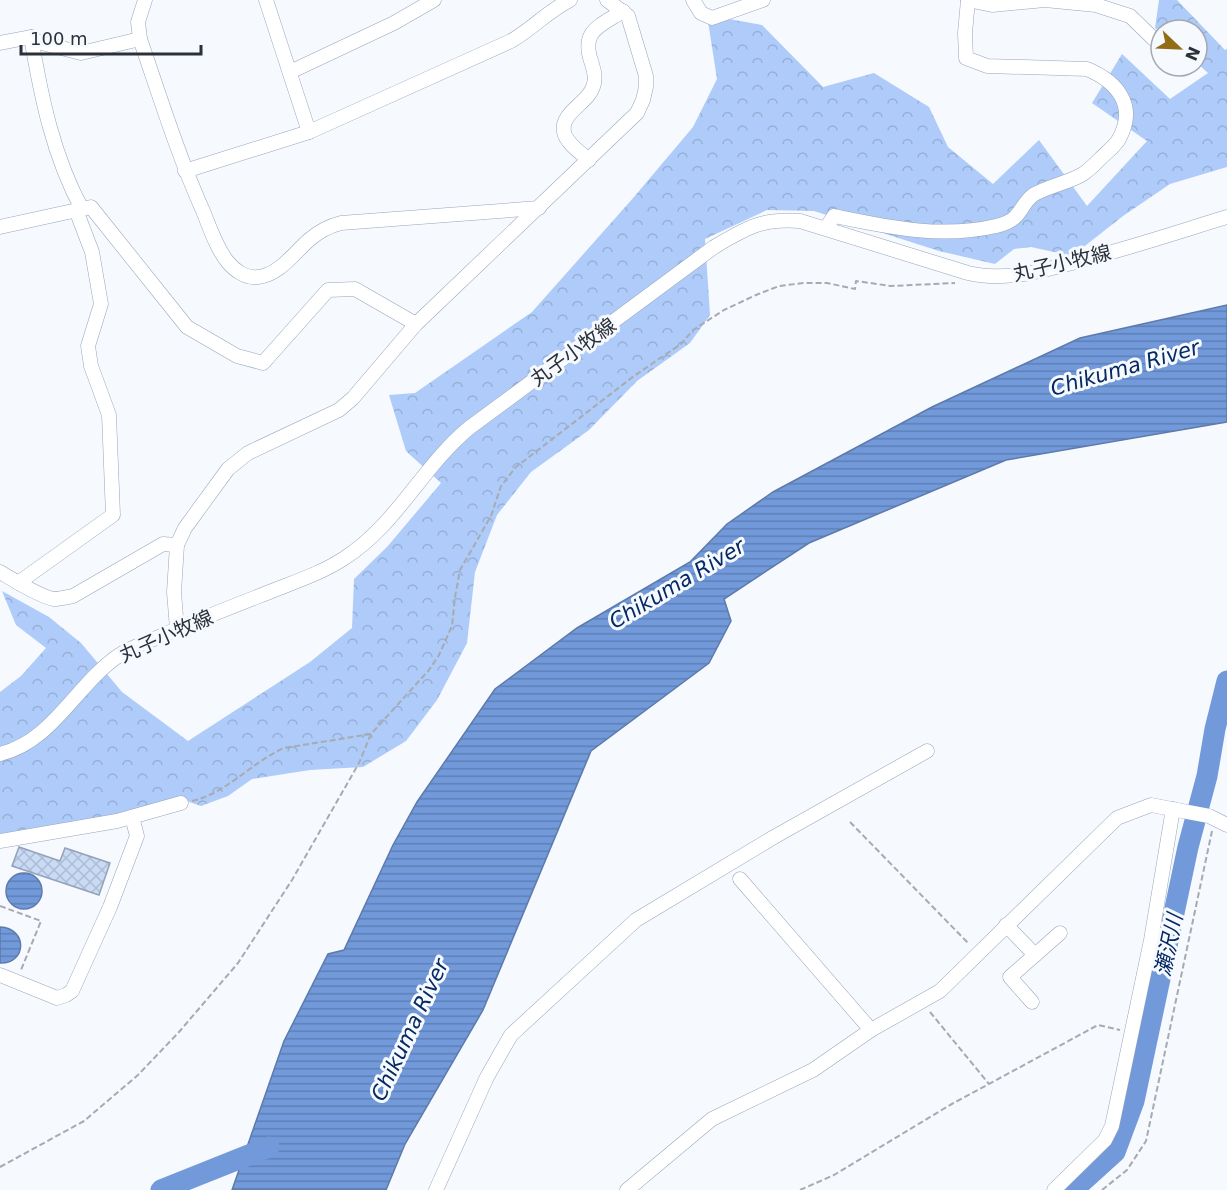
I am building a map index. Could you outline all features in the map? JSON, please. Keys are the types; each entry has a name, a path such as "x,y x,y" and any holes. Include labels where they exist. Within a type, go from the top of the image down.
{"street":[{"path":"145,0 138,22 140,39 185,171 220,251 232,267 240,273 255,278 267,275 281,266 310,238 341,223 539,208"},
{"path":"267,0 309,132"},
{"path":"290,72 434,0"},
{"path":"185,171 309,132 511,41 570,0"},
{"path":"177,629 174,592 177,545 185,528 228,469 248,453 339,410 367,384 416,324 637,113 643,100 646,76 628,16 607,0"},
{"path":"693,0 701,13 712,18 762,0"},
{"path":"826,228 834,216 895,228 931,232 959,232 998,225 1016,217 1022,206 1033,196 1084,173 1118,141 1127,121 1124,103 1119,89 1100,74 1087,69 987,66 966,58 965,33 968,0 992,5 1045,0 1096,5 1130,16 1149,34"},
{"path":"589,160 569,141 564,132 566,119 588,98 594,85 594,69 589,57 587,40 594,29 623,11"},
{"path":"0,43 31,37 38,42 81,53 140,39"},
{"path":"18,583 113,515 109,415 92,366 88,346 101,304 92,252 42,99 31,37"},
{"path":"0,227 91,207 187,327 237,356 263,363 328,290 355,289 416,324"},
{"name":"丸子小牧線","path":"0,754 20,747 43,731 99,672 119,655 320,571 362,546 398,509 453,441 714,247 752,226 779,219 800,222 826,228 968,273 982,276 1005,276 1030,273 1133,246 1227,217"},
{"path":"0,572 52,599 65,598 80,592 163,544 177,545"},
{"path":"436,1190 487,1077 511,1035 636,920 774,837 927,751"},
{"path":"0,841 66,831 132,817 181,803"},
{"path":"627,1190 712,1119 813,1070 871,1030 940,991 1117,818 1151,805 1217,820"},
{"path":"1054,1190 1105,1140 1112,1126 1178,811"},
{"path":"0,975 57,998 66,995 75,986 110,907 137,836 132,817"},
{"path":"740,879 871,1030"},
{"path":"1006,925 1035,956"},
{"path":"1032,1002 1010,977 1060,933"}],"path":[{"path":"0,1167 84,1121 138,1075 238,963 292,880 359,763 371,734 429,670 439,655 452,626 460,570 491,516 501,486 516,467 681,344 693,330 724,310 756,294 779,286 804,283 826,283 855,289 856,281 891,286 964,282 968,273"},
{"path":"181,803 201,799 224,787 274,752 284,748 371,734"},
{"path":"1102,1190 1127,1170 1146,1141 1217,820"},
{"path":"850,822 978,953"},
{"path":"0,906 41,921 16,982"},
{"path":"921,1002 989,1084"},
{"path":"800,1190 834,1175 950,1105 1098,1025 1131,1033"}],"green space":[{"path":"1159,0 1177,0 1194,18 1156,18"},
{"path":"707,15 762,25 823,87 874,73 929,107 948,147 993,184 1039,140 1087,206 1147,141 1092,103 1122,54 1170,99 1201,78 1209,78 1209,33 1225,50 1227,49 1227,167 1170,184 1123,216 1072,256 1031,247 1014,249 995,264 939,251 814,211 767,210 705,239 710,315 690,343 637,381 589,430 531,472 497,515 475,572 467,643 437,700 406,741 363,767 310,770 252,779 228,796 201,806 181,799 117,814 0,835 0,692 21,676 46,648 16,625 2,591 49,617 81,643 122,692 188,741 310,662 352,628 354,579 387,547 441,483 406,451 389,395 415,393 532,312 693,127 717,79"}],"water":[{"name":"Chikuma River","path":"1227,305 1227,422 1006,460 809,543 724,599 731,621 709,663 591,751 483,1010 405,1144 386,1190 232,1190 284,1041 328,954 344,950 393,845 417,802 495,689 577,628 690,562 727,524 773,492 932,407 1080,338"},
{"path":"24,873 37,878 42,891 37,904 24,909 11,904 6,891 11,878"},
{"path":"0,927 16,933 21,946 15,958 9,962 0,963"}],"building":[{"path":"19,847 60,861 65,848 110,863 99,895 12,866"}],"waterway":[{"name":"瀬沢川","path":"1073,1190 1115,1152 1134,1101 1188,847 1207,776 1215,729 1227,681"},
{"path":"161,1190 269,1147"}]}
